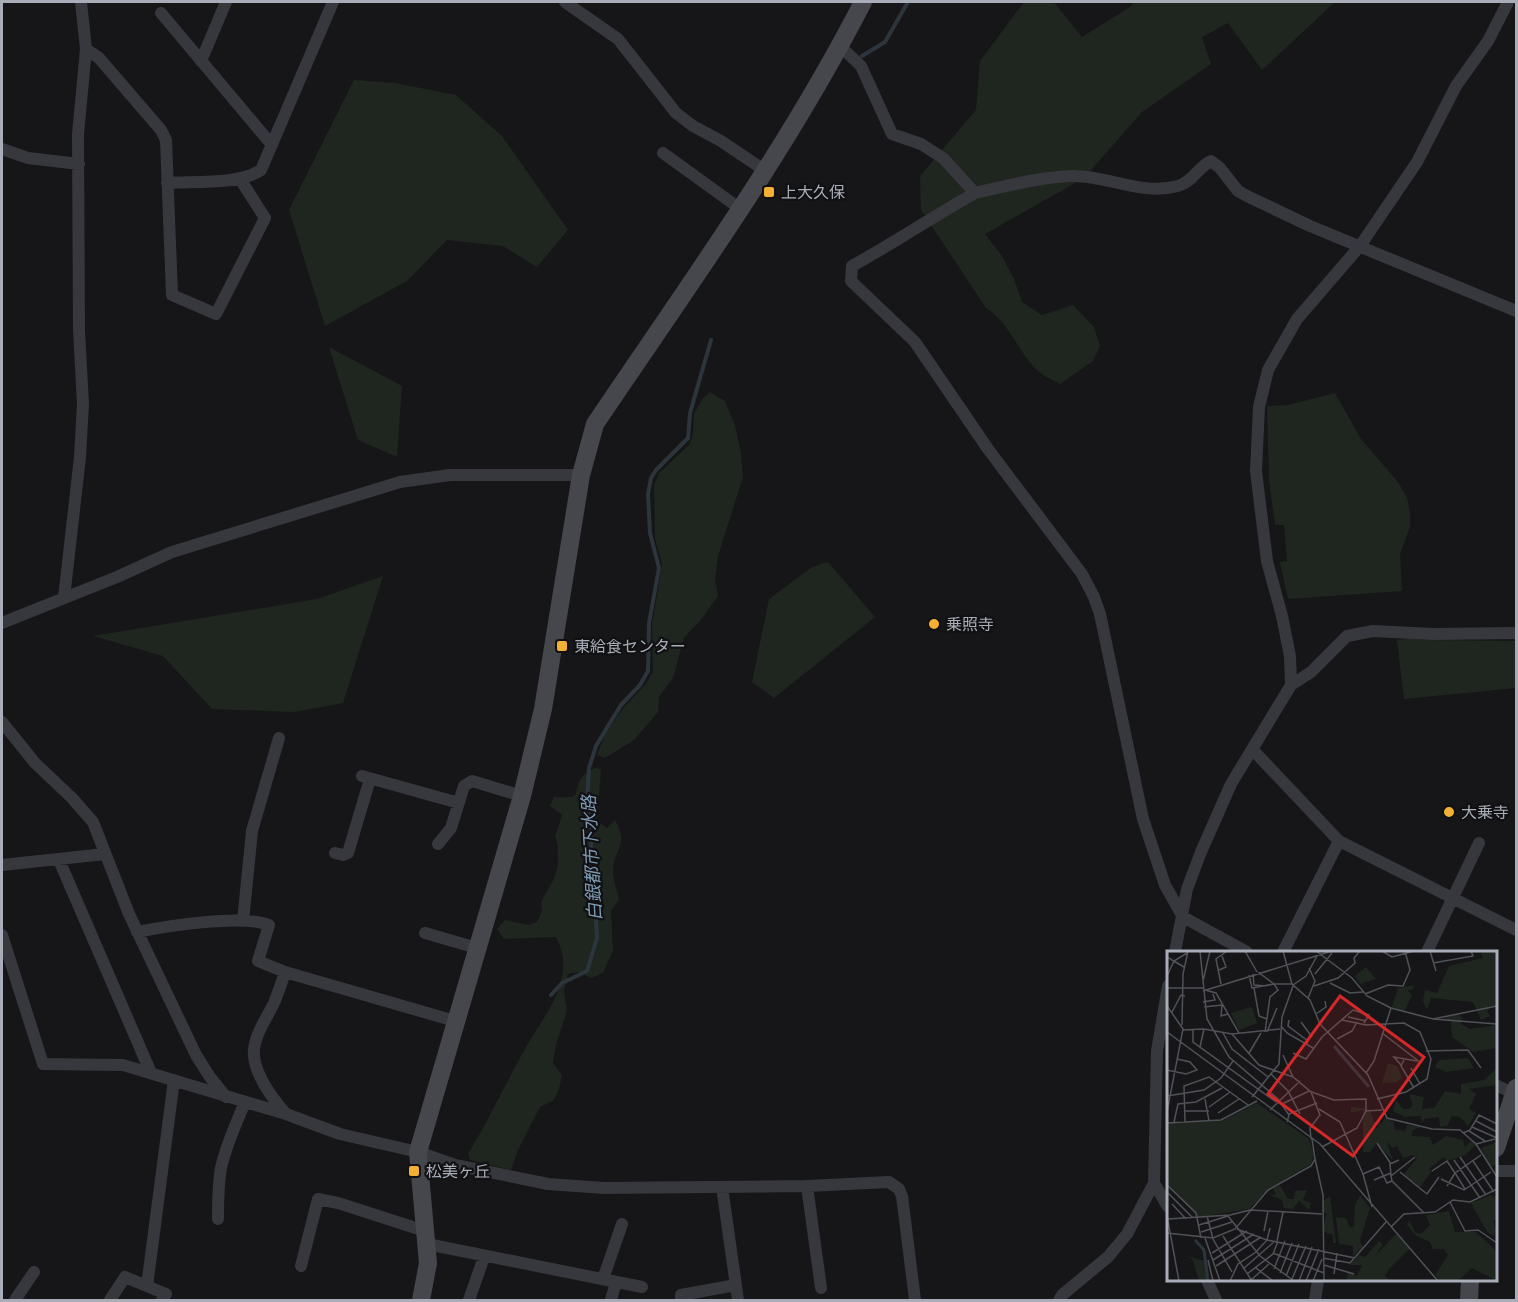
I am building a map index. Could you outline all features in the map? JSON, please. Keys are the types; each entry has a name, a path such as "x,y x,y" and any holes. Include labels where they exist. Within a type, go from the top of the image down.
{"street":[{"path":"64,598 80,457 83,404 79,330 78,134 86,49 81,2"},
{"path":"201,61 226,2"},
{"path":"167,183 240,179 252,176 261,170 333,2"},
{"path":"565,2 618,39 676,113 764,170"},
{"path":"421,1300 428,1263 418,1152 522,795 545,698 580,475 595,424 740,208 840,45 863,2"},
{"path":"1291,685 1290,656 1267,561 1256,471 1259,407 1269,370 1297,319 1360,246 1417,162 1456,86 1488,41 1508,2"},
{"path":"162,14 272,145"},
{"path":"840,45 861,66 892,134 921,144 943,158 975,193"},
{"path":"86,49 99,58 161,130 166,140 172,295 216,314 265,218 240,179"},
{"path":"2,149 28,158 79,164"},
{"path":"663,153 740,208"},
{"path":"1245,951 1183,917 1166,885 1143,819 1100,614 1082,574 988,449 915,342 851,281 852,266 975,193 1015,184 1073,176 1134,188 1173,187 1189,181 1210,161 1220,168 1238,191 1310,226 1516,311"},
{"path":"2,623 117,577 172,552 400,482 450,475 580,475"},
{"path":"1175,951 1188,888 1201,852 1231,784 1291,685 1311,672 1347,636 1373,631 1433,634 1516,633"},
{"path":"2,722 35,763 72,798 93,822 137,932 196,1055 226,1097"},
{"path":"243,921 252,831 279,738"},
{"path":"1252,749 1339,841 1516,930"},
{"path":"335,853 343,855 348,853 366,777 459,803"},
{"path":"438,844 451,828 464,786 472,781 522,795"},
{"path":"1284,951 1339,841"},
{"path":"1427,951 1479,843"},
{"path":"2,865 105,854"},
{"path":"59,860 151,1073"},
{"path":"137,932 158,928 243,921 262,922 269,925 258,961 285,972 455,1021"},
{"path":"424,933 477,948"},
{"path":"2,935 43,1064 123,1065 285,1114 339,1134 418,1152 455,1165 548,1184 604,1188 807,1186 889,1182 899,1189 902,1196 915,1300"},
{"path":"285,972 275,1001 259,1033 253,1054 259,1073 285,1114"},
{"path":"1059,1300 1108,1257 1126,1234 1154,1183 1155,1078 1167,992"},
{"path":"1155,1078 1167,1082"},
{"path":"147,1286 174,1080"},
{"path":"1497,1084 1515,1091 1497,1145"},
{"path":"218,1219 221,1167 245,1102"},
{"path":"1497,1171 1516,1171"},
{"path":"1154,1183 1167,1205"},
{"path":"807,1186 821,1288"},
{"path":"722,1187 738,1300"},
{"path":"301,1266 318,1199 359,1210 426,1238 484,1257 642,1287"},
{"path":"603,1279 622,1224"},
{"path":"468,1300 484,1257"},
{"path":"15,1300 34,1272"},
{"path":"110,1300 125,1277 166,1294 162,1300"},
{"path":"1207,1281 1216,1300"},
{"path":"1315,1300 1318,1281"},
{"path":"1469,1300 1470,1281"},
{"path":"611,1300 616,1282"},
{"path":"681,1300 681,1295 736,1285"}],"shaded area":[{"path":"1024,2 1054,2 1082,37 1133,5 1130,2 1335,2 1262,70 1228,23 1202,37 1211,64 1142,112 1084,178 985,234 1002,256 1014,279 1022,302 1042,315 1073,305 1094,327 1100,346 1093,361 1060,384 1035,368 1002,322 986,308 921,210 920,176 976,110 980,61"},
{"path":"354,80 395,83 456,95 502,136 568,230 537,267 503,246 447,240 407,281 325,326 289,210"},
{"path":"329,347 402,386 397,457 358,440"},
{"path":"710,392 725,401 735,425 743,477 718,556 715,579 718,596 701,620 684,637 673,678 659,697 658,712 634,740 605,758 597,755 605,734 623,708 646,684 653,671 652,625 662,564 655,538 654,485 659,473 690,444 694,414 702,399"},
{"path":"1335,393 1361,439 1398,482 1407,498 1410,527 1400,554 1402,591 1288,599 1280,562 1287,561 1284,525 1275,525 1269,480 1267,406 1288,405"},
{"path":"828,562 875,617 774,698 752,682 769,599 812,567"},
{"path":"383,576 343,703 294,712 212,709 163,656 93,636 317,599"},
{"path":"1412,638 1516,641 1516,688 1404,699 1397,640"},
{"path":"595,768 601,769 597,821 607,828 615,820 621,836 613,871 619,899 611,911 613,951 603,973 591,978 578,972 568,974 564,991 567,1011 553,1063 562,1075 559,1089 553,1101 540,1107 517,1152 511,1170 470,1160 468,1154 555,998 563,970 562,951 556,937 504,939 497,929 505,920 528,925 537,922 542,911 541,903 555,877 558,864 555,837 562,815 550,806 554,797 575,795 582,777"}],"waterway":[{"name":"白銀都市下水路","path":"862,56 885,42 908,2"},
{"name":"白銀都市下水路","path":"551,995 562,983 587,971 597,938 589,877 592,834 587,801 589,768 596,746 608,726 621,705 640,685 648,671 649,623 659,568 650,533 648,494 651,478 688,438 690,413 711,340"}],"place":[{"name":"上大久保","path":"769,192"},
{"name":"乗照寺","path":"934,624"},
{"name":"東給食センター","path":"562,646"},
{"name":"大乗寺","path":"1449,812"},
{"name":"松美ヶ丘","path":"414,1171"}]}
